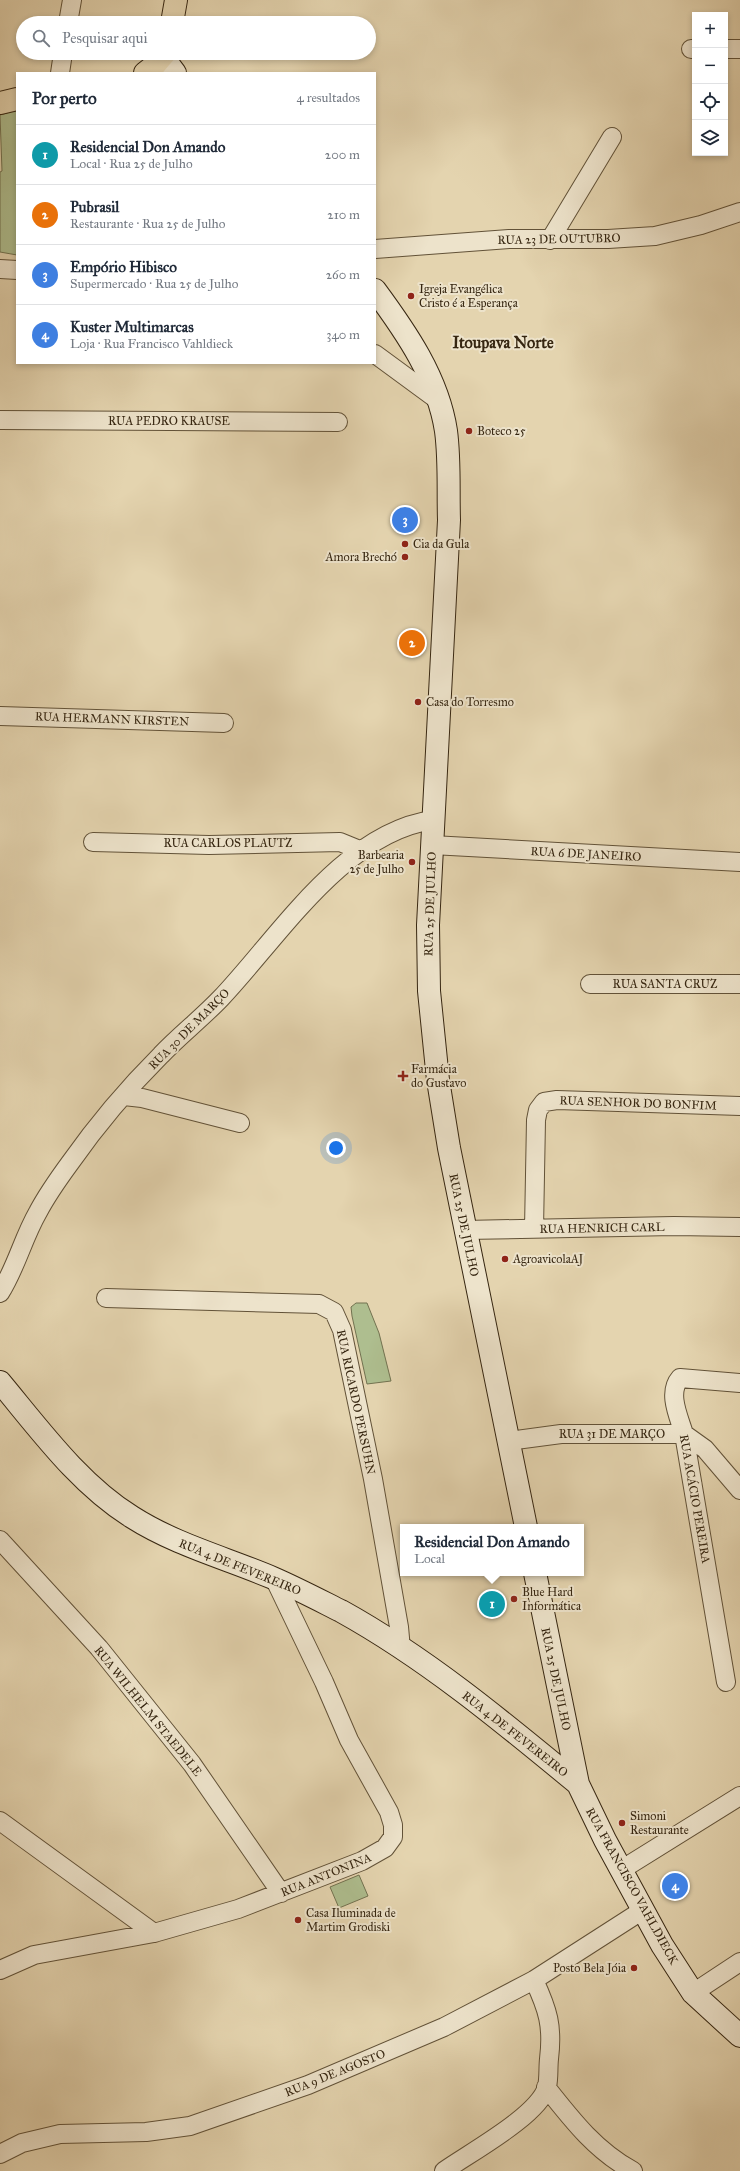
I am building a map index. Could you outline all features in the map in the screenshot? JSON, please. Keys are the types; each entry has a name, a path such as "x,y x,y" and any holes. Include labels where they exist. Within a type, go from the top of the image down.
{"main road":[{"path":"173,16 176,0"},
{"path":"146,72 159,60"},
{"path":"167,60 174,72"},
{"path":"0,103 16,99"},
{"name":"RUA 25 DE JULHO","path":"376,292 420,358 439,401 446,430 449,520 428,925 429,991 438,1080 464,1230 488,1334 525,1524"},
{"name":"RUA 4 DE FEVEREIRO","path":"0,1382 94,1489 132,1517 173,1540 274,1578 341,1612 400,1649 467,1695 578,1784"},
{"name":"RUA 25 DE JULHO","path":"536,1576 578,1784"},
{"name":"RUA FRANCISCO VAHLDIECK","path":"578,1784 621,1870 662,1945 693,1993 740,2036"}],"street":[{"path":"69,16 72,0"},
{"path":"728,49 740,49"},
{"path":"60,72 62,60"},
{"path":"550,240 612,137"},
{"name":"RUA 23 DE OUTUBRO","path":"376,249 509,239 550,240 655,236 740,212"},
{"path":"0,269 16,270"},
{"path":"376,355 394,366 439,401"},
{"name":"RUA PEDRO KRAUSE","path":"0,420 338,422"},
{"name":"RUA HERMANN KIRSTEN","path":"0,716 224,724"},
{"name":"RUA 30 DE MARÇO","path":"0,1292 7,1282 37,1213 70,1162 124,1096 161,1055 221,998 287,920 320,886 362,850 414,823 433,820"},
{"name":"RUA CARLOS PLAUTZ","path":"92,842 209,845 340,842 362,850"},
{"name":"RUA 6 DE JANEIRO","path":"432,845 740,862"},
{"name":"RUA SANTA CRUZ","path":"590,984 740,984"},
{"path":"124,1096 142,1098 240,1124"},
{"name":"RUA SENHOR DO BONFIM","path":"534,1229 536,1120 538,1110 544,1102 557,1100 740,1106"},
{"name":"RUA HENRICH CARL","path":"464,1230 674,1226 740,1227"},
{"name":"RUA RICARDO PERSUHN","path":"106,1298 319,1304 334,1312 342,1330 373,1478 399,1627 400,1649"},
{"name":"RUA ACÁCIO PEREIRA","path":"726,1682 684,1434 676,1409 674,1393 675,1384 680,1378 740,1383"},
{"name":"RUA 31 DE MARÇO","path":"508,1441 561,1434 684,1434"},
{"path":"684,1434 705,1448 740,1490"},
{"name":"RUA WILHELM STAEDELE","path":"0,1540 99,1648 192,1764 281,1893"},
{"name":"RUA ANTONINA","path":"0,1970 34,1955 154,1933 238,1910 377,1855 385,1848 392,1837 393,1825 389,1812 348,1740 324,1682 274,1578"},
{"path":"621,1870 740,1796"},
{"path":"0,1821 154,1933"},
{"name":"RUA 9 DE AGOSTO","path":"0,2154 22,2143 60,2134 146,2132 190,2126 308,2085 444,2027 534,1980 643,1910"},
{"path":"693,1993 740,1962"},
{"path":"444,2171 522,2119 537,2104 546,2087 551,2045 550,2020 534,1980"},
{"path":"546,2087 580,2129 599,2148 616,2162 633,2171"}],"green space":[{"path":"16,110 16,255 0,252 0,172 2,171 0,115"},
{"path":"356,1303 367,1303 379,1333 391,1381 367,1384 352,1316 351,1307"},
{"path":"359,1875 368,1896 339,1908 330,1887"}],"place":[{"name":"Igreja Evangélica Cristo é a Esperança","path":"411,296"},
{"name":"Boteco 25","path":"469,431"},
{"name":"Empório Hibisco","path":"405,520"},
{"name":"Cia da Gula","path":"405,544"},
{"name":"Amora Brechó","path":"405,557"},
{"name":"Pubrasil","path":"412,643"},
{"name":"Casa do Torresmo","path":"418,702"},
{"name":"Barbearia 25 de Julho","path":"412,862"},
{"name":"Farmácia do Gustavo","path":"403,1076"},
{"name":"AgroavicolaAJ","path":"505,1259"},
{"name":"Blue Hard Informática","path":"514,1599"},
{"name":"Residencial Don Amando","path":"492,1604"},
{"name":"Simoni Restaurante","path":"622,1823"},
{"name":"Kuster Multimarcas","path":"675,1886"},
{"name":"Casa Iluminada de Martim Grodiski","path":"298,1920"},
{"name":"Posto Bela Jóia","path":"634,1968"}],"district":[{"name":"Itoupava Norte","path":"503,342"}]}
